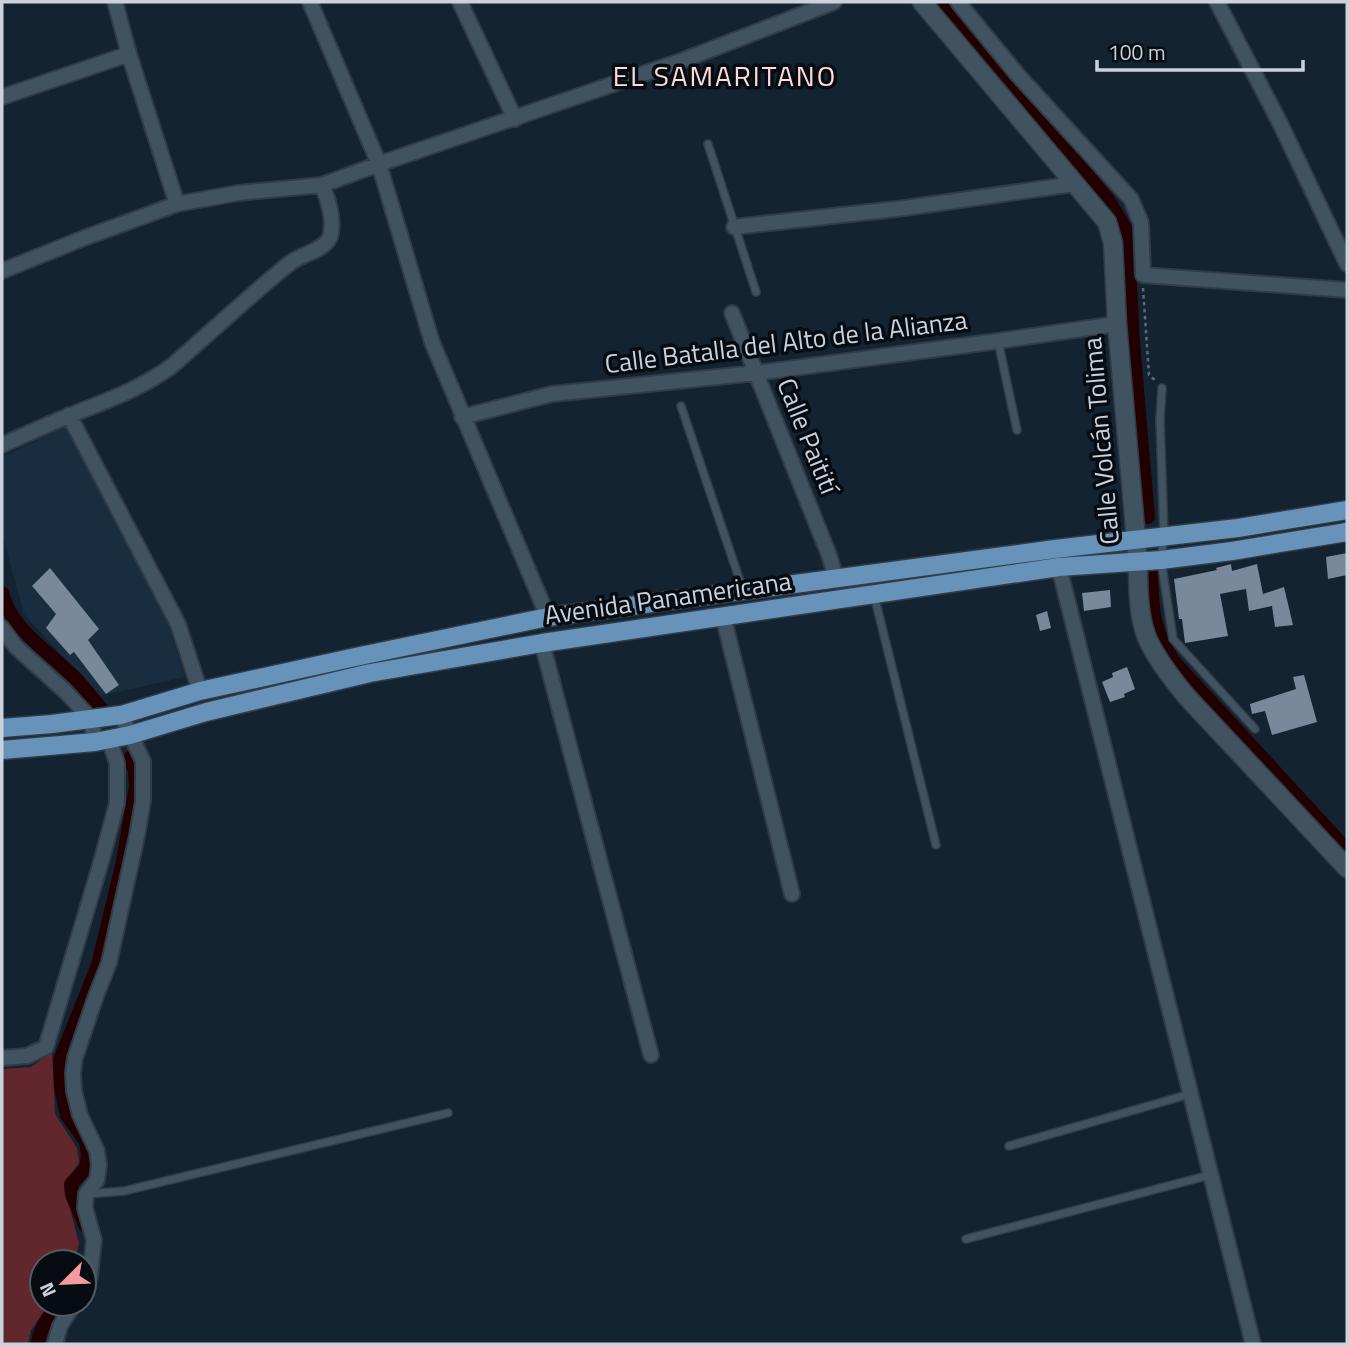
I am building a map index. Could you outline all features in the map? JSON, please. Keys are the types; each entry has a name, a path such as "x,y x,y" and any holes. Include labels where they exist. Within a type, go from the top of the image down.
{"main road":[{"name":"Avenida Panamericana","path":"2,728 121,715 200,691 548,617 1136,539 1238,528 1347,510"},
{"name":"Avenida Panamericana","path":"2,750 102,741 205,712 370,673 542,643 1059,567 1161,561 1347,531"}],"street":[{"path":"115,2 177,204"},
{"path":"310,2 379,164 432,342 548,617"},
{"path":"460,2 515,119"},
{"path":"2,271 177,204 238,192 322,185 681,61 834,2"},
{"name":"Calle Volcán Tolima","path":"922,2 1107,222 1113,243 1139,592 1147,638 1171,677 1347,868"},
{"path":"958,2 1017,74 1131,199 1141,223 1143,275 1347,290"},
{"path":"1217,2 1281,125 1347,264"},
{"path":"2,97 129,54"},
{"path":"734,227 905,208 1074,184"},
{"path":"2,444 153,380 293,261 325,243 330,236 331,225 328,198 322,185"},
{"name":"Calle Paitití","path":"732,313 836,578"},
{"name":"Calle Batalla del Alto de la Alianza","path":"462,417 552,394 756,373 1117,324"},
{"path":"69,415 178,624 200,691"},
{"path":"1059,567 1253,1344"},
{"path":"723,616 792,894"},
{"path":"2,628 16,647 66,692 91,719 117,763 117,803 46,1046 27,1056 2,1058"},
{"path":"542,643 651,1055"},
{"path":"93,1248 94,1240 85,1208 86,1194 97,1180 99,1165 97,1151 80,1115 73,1073 79,1046 109,964 141,813 143,761 121,715"},
{"path":"55,1344 65,1318"}],"lane":[{"path":"708,144 756,292"},
{"path":"998,341 1017,429"},
{"name":"Calle Volcán Tolima","path":"1163,388 1160,420 1164,536 1161,561 1174,639 1255,729"},
{"path":"681,406 744,591"},
{"path":"874,595 936,845"},
{"path":"1009,1146 1190,1094"},
{"path":"86,1194 124,1191 448,1113"},
{"path":"966,1239 1210,1175"}],"path":[{"name":"Calle Volcán Tolima","path":"1143,275 1149,375 1163,388"}],"shaded area":[{"path":"68,425 163,608 185,677 99,696 24,614 2,533 2,457"},
{"path":"52,1052 55,1114 77,1148 79,1162 64,1186 79,1243 78,1248 28,1248 28,1318 39,1318 31,1330 28,1344 2,1344 2,1069 31,1067"}],"building":[{"path":"1347,553 1347,575 1328,579 1326,557"},
{"path":"1231,564 1232,571 1257,564 1263,594 1284,587 1293,625 1275,627 1272,606 1249,611 1246,589 1220,594 1228,636 1185,643 1174,579 1217,570 1216,568"},
{"path":"50,568 99,629 88,640 119,685 106,694 74,652 70,655 46,628 56,614 32,586"},
{"path":"1110,590 1111,607 1084,611 1082,593"},
{"path":"1047,611 1051,628 1040,631 1036,615"},
{"path":"1127,667 1135,689 1124,694 1125,697 1110,702 1102,682 1113,677 1112,673"},
{"path":"1304,675 1317,722 1272,735 1265,711 1252,714 1250,704 1296,689 1293,677"}],"waterway":[{"path":"943,2 1108,200 1125,228 1148,517"},
{"path":"1151,573 1155,620 1162,641 1175,663 1347,850"},
{"path":"2,593 13,617 22,628 76,679 104,712"},
{"path":"85,1225 72,1195 71,1184 86,1168 86,1142 67,1115 61,1087 60,1060 98,965 122,866 136,787 135,771 130,758"},
{"path":"38,1344 42,1328 48,1318"}],"district":[{"name":"EL SAMARITANO","path":"725,76"}]}
